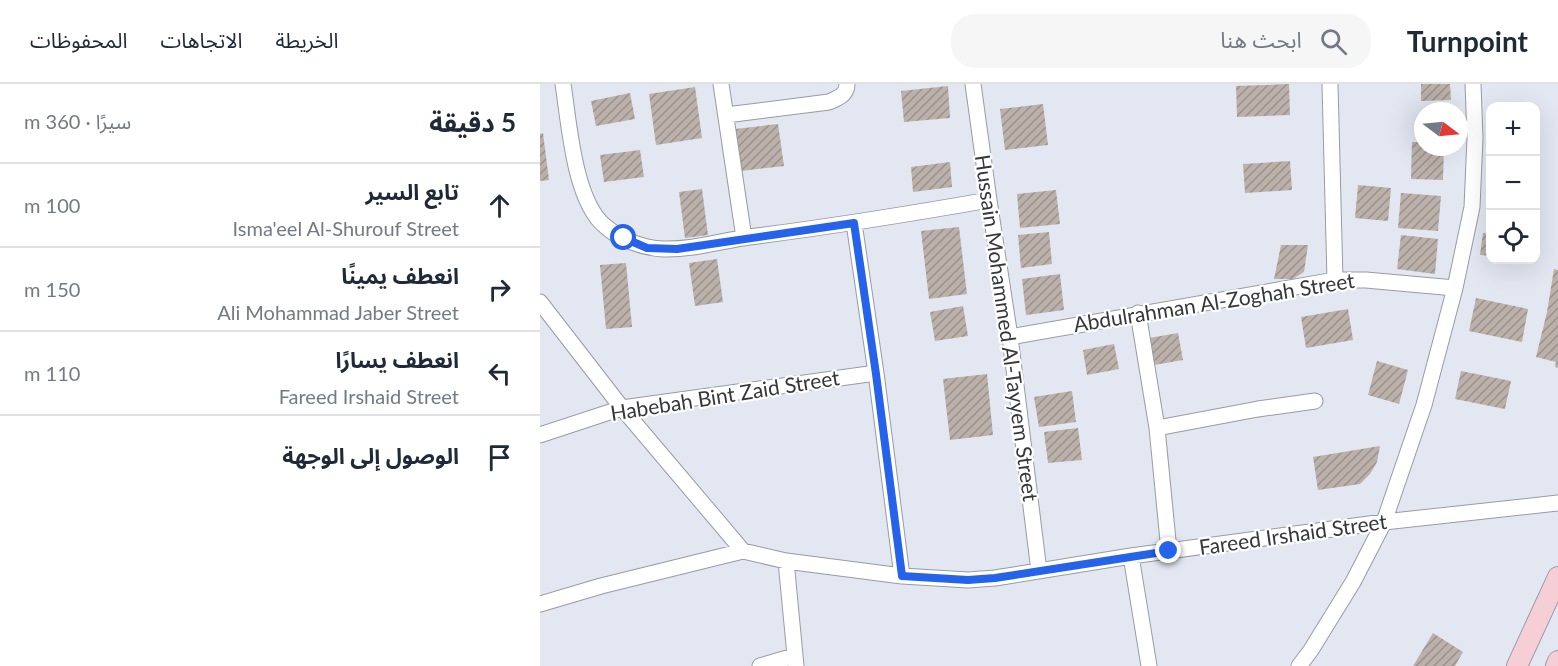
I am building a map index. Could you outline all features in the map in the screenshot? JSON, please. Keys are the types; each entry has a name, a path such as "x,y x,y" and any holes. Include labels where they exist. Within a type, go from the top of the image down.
{"main road":[{"path":"1517,666 1558,578"},
{"path":"1556,666 1558,662"}],"street":[{"path":"563,84 582,190 596,216 605,226 647,248 677,249 854,223 988,200"},
{"path":"721,84 744,238"},
{"path":"726,115 829,102 840,97 845,92 847,84"},
{"name":"Hussain Mohammed Al-Tayyem Street","path":"973,84 988,200 1010,337 1039,571"},
{"path":"1330,84 1335,280"},
{"path":"1299,666 1353,582 1384,522 1424,405 1455,288 1472,207 1475,138 1473,84"},
{"path":"854,223 902,576"},
{"name":"Abdulrahman Al-Zoghah Street","path":"1010,337 1335,280 1366,280 1455,288"},
{"path":"540,302 622,408 743,551"},
{"path":"1138,313 1157,428 1169,551"},
{"name":"Habebah Bint Zaid Street","path":"540,435 622,408 876,374"},
{"path":"1157,428 1315,401"},
{"name":"Fareed Irshaid Street","path":"540,604 601,586 743,551 786,561 902,576 968,580 1384,522 1558,503"},
{"path":"1131,556 1149,666"},
{"path":"760,666 795,661 786,561"}],"building":[{"path":"1289,84 1290,115 1237,117 1236,86"},
{"path":"1421,84 1450,84 1451,100 1421,101"},
{"path":"948,86 950,118 904,122 901,91"},
{"path":"695,87 702,138 656,145 649,94"},
{"path":"630,93 635,119 596,126 591,101"},
{"path":"1043,104 1048,145 1005,150 1000,109"},
{"path":"778,124 784,166 741,171 735,129"},
{"path":"543,133 549,180 540,181 540,134"},
{"path":"1412,142 1414,142 1414,156 1444,156 1443,180 1411,179"},
{"path":"640,150 644,177 604,182 600,155"},
{"path":"1290,161 1292,190 1245,193 1243,164"},
{"path":"950,162 952,187 913,192 911,167"},
{"path":"1358,185 1391,188 1388,221 1355,218"},
{"path":"702,189 708,235 685,238 679,192"},
{"path":"1056,190 1060,224 1020,228 1017,194"},
{"path":"1401,193 1441,196 1438,231 1398,228"},
{"path":"959,227 967,294 929,299 921,231"},
{"path":"1049,232 1052,264 1021,268 1018,235"},
{"path":"1483,233 1486,233 1486,256 1480,255"},
{"path":"1401,235 1438,239 1435,274 1397,269"},
{"path":"1281,245 1308,245 1304,272 1293,279 1274,279"},
{"path":"717,259 723,302 695,306 689,263"},
{"path":"626,263 632,327 606,329 600,265"},
{"path":"1554,269 1558,270 1558,368 1555,367 1556,362 1536,357"},
{"path":"1060,274 1064,310 1026,315 1022,279"},
{"path":"1476,298 1528,309 1522,342 1469,331"},
{"path":"963,306 968,336 935,341 930,312"},
{"path":"1348,309 1353,340 1306,348 1301,317"},
{"path":"1178,333 1183,360 1154,365 1149,338"},
{"path":"1114,344 1119,369 1087,375 1083,350"},
{"path":"1377,361 1408,370 1399,404 1368,395"},
{"path":"1461,371 1511,381 1505,409 1455,399"},
{"path":"987,374 993,435 950,440 943,379"},
{"path":"1072,391 1076,422 1039,427 1034,397"},
{"path":"1078,428 1082,460 1048,463 1044,432"},
{"path":"1380,446 1377,462 1360,484 1318,490 1313,457"},
{"path":"1433,633 1463,652 1455,666 1413,666"}],"route":[{"path":"624,238 647,248 677,249 854,223 902,576 968,580 995,578 1169,551"}]}
